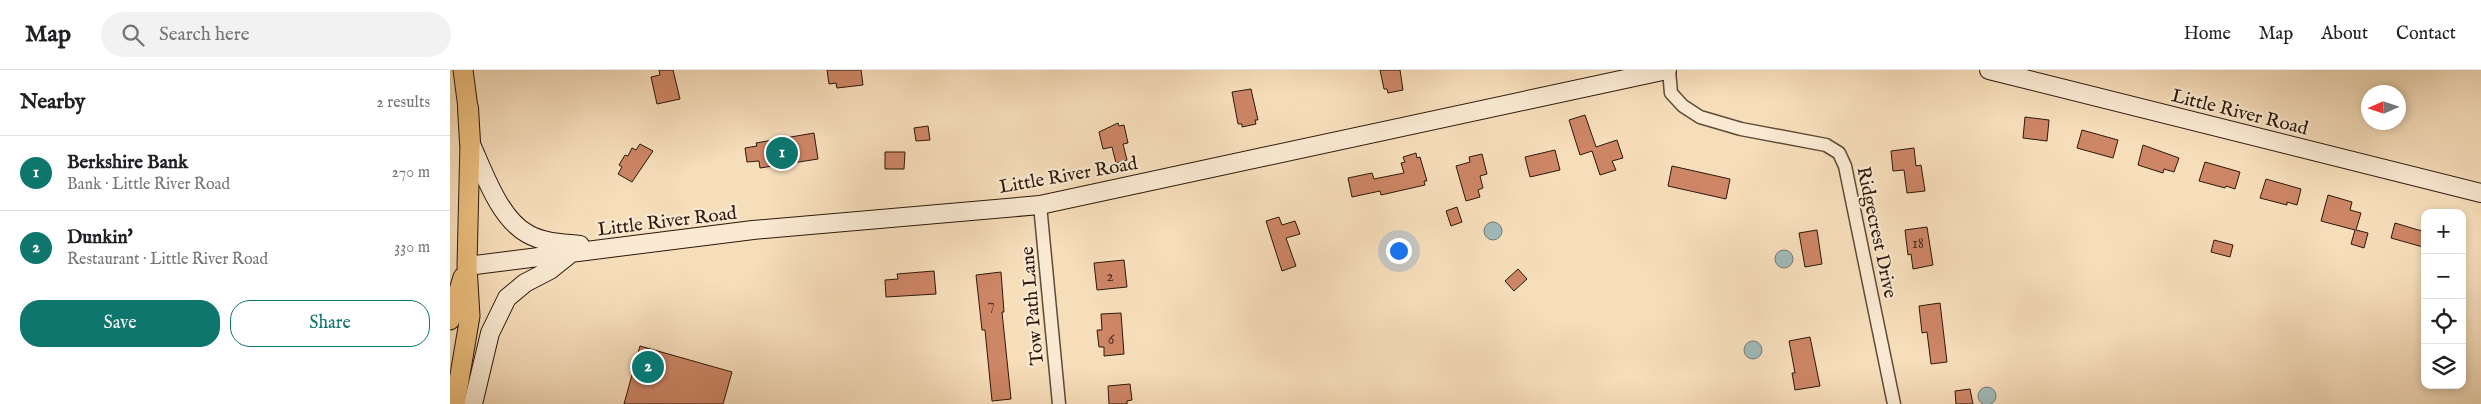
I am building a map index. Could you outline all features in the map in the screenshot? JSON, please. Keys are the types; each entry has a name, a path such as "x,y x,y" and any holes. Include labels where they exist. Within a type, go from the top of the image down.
{"highway":[{"path":"468,108 470,142"}],"main road":[{"path":"463,70 468,108"},
{"name":"Little River Road","path":"466,266 753,230 1040,205 1668,70"},
{"name":"Little River Road","path":"1989,70 2481,193"},
{"path":"470,142 502,209 517,228 551,242 611,248"},
{"path":"455,404 470,316 466,266 470,142"},
{"path":"474,404 490,333 507,298 515,290 550,270 571,253"},
{"path":"450,320 466,266"}],"street":[{"name":"Ridgecrest Drive","path":"1668,70 1671,93 1683,106 1700,117 1741,128 1826,145 1838,153 1845,166 1894,404"},
{"name":"Tow Path Lane","path":"1040,205 1058,404"}],"water":[{"path":"1489,222 1497,222 1502,227 1500,238 1489,240 1484,235 1484,227"},
{"path":"1780,250 1788,250 1793,255 1791,266 1780,268 1775,263 1775,255"},
{"path":"1749,341 1757,341 1762,346 1760,357 1749,359 1744,354 1744,346"},
{"path":"1987,387 1993,390 1996,396 1993,402 1987,405 1981,402 1978,396 1981,390"}],"building":[{"path":"659,70 673,70 680,99 657,104 651,77 660,75"},
{"path":"827,70 861,70 863,85 837,88 836,83 829,84"},
{"path":"1380,70 1400,70 1403,90 1388,93 1387,89 1384,89"},
{"path":"1251,89 1258,120 1255,120 1256,124 1242,127 1242,124 1238,124 1232,92"},
{"path":"1585,115 1596,147 1617,140 1623,158 1612,161 1616,170 1600,175 1592,151 1580,155 1569,120"},
{"path":"2025,117 2049,120 2047,141 2023,138"},
{"path":"1118,123 1119,126 1124,125 1128,143 1123,144 1127,160 1116,163 1112,147 1103,149 1099,132"},
{"path":"928,126 930,140 916,141 914,128"},
{"path":"2082,130 2118,140 2113,158 2077,148"},
{"path":"814,133 818,159 760,168 759,161 747,162 745,148 757,146 756,143"},
{"path":"640,144 653,151 632,182 618,174 622,167 619,165 625,155 628,156 632,148 636,150"},
{"path":"2143,145 2179,158 2174,172 2164,169 2163,173 2138,165"},
{"path":"1914,148 1916,166 1921,165 1925,191 1907,193 1904,170 1893,171 1891,151"},
{"path":"1555,150 1560,170 1530,177 1525,157"},
{"path":"885,152 905,152 904,169 885,169"},
{"path":"1416,153 1417,158 1420,157 1427,181 1424,181 1425,185 1381,195 1380,191 1352,197 1348,178 1372,173 1374,179 1404,173 1401,163 1405,162 1403,157"},
{"path":"1482,154 1487,174 1480,176 1483,188 1478,190 1480,197 1466,201 1456,166 1470,162 1469,157"},
{"path":"2205,162 2240,172 2235,189 2199,181"},
{"path":"1672,166 1730,179 1726,199 1668,186"},
{"path":"2266,179 2301,189 2297,205 2287,202 2287,205 2260,198"},
{"path":"2328,195 2352,202 2350,210 2361,213 2356,230 2368,233 2364,248 2351,244 2355,230 2321,221"},
{"path":"1457,207 1462,222 1451,226 1446,211"},
{"path":"1279,217 1282,225 1295,221 1300,234 1286,238 1296,266 1282,271 1266,221"},
{"path":"2395,223 2421,231 2421,246 2391,238"},
{"path":"1927,227 1933,265 1913,269 1911,254 1908,255 1905,230"},
{"path":"1817,230 1822,264 1805,267 1799,233"},
{"path":"2214,240 2233,245 2230,257 2211,252"},
{"path":"1124,260 1127,287 1097,290 1094,263"},
{"path":"1518,269 1527,279 1514,291 1505,281"},
{"path":"934,271 936,294 886,297 885,280 898,279 897,274"},
{"path":"1001,272 1004,312 1002,312 1011,399 992,401 985,330 982,330 976,275"},
{"path":"1940,303 1947,362 1931,364 1927,332 1922,333 1919,306"},
{"path":"1121,313 1124,354 1104,356 1104,347 1099,347 1097,330 1102,330 1101,314"},
{"path":"1810,337 1820,386 1795,390 1792,373 1795,373 1789,341"},
{"path":"640,346 732,372 723,404 624,404"},
{"path":"1130,384 1132,400 1127,401 1127,404 1109,404 1108,386"},
{"path":"1970,389 1973,404 1956,404 1955,391"}],"place":[{"name":"Berkshire Bank","path":"782,153"},
{"name":"Dunkin'","path":"648,367"}]}
